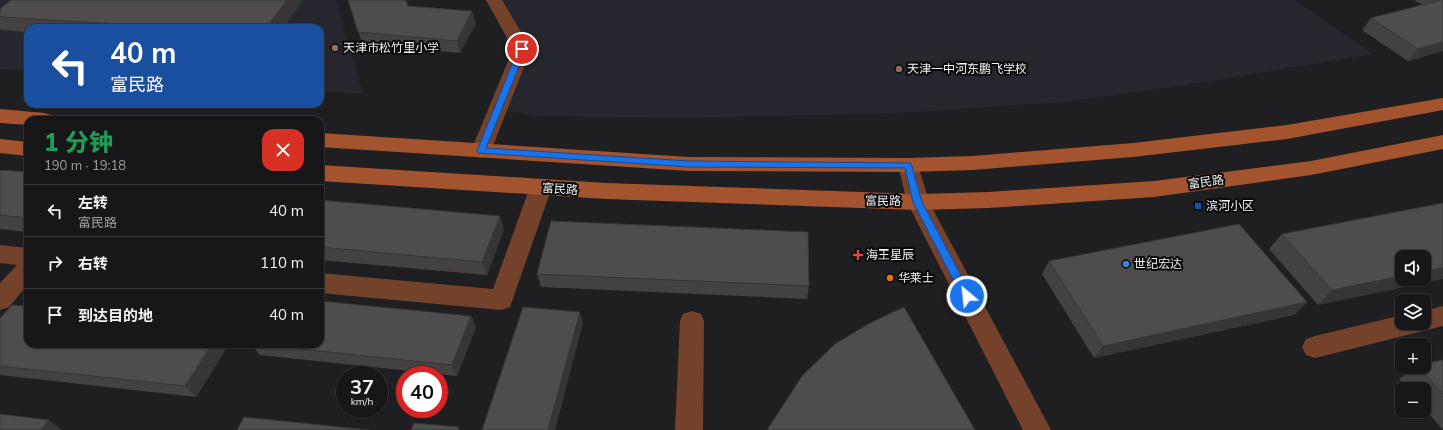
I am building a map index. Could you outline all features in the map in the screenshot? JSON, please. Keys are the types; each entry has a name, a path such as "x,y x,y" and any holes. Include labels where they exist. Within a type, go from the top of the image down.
{"main road":[{"path":"324,140 689,164 908,165 974,163 1133,150 1287,132 1443,104"},
{"path":"0,116 24,118"},
{"name":"富民路","path":"324,173 606,191 918,202 989,200 1154,189 1311,168 1443,142"},
{"path":"0,146 24,149"}],"street":[{"path":"481,151 522,49 494,0"},
{"path":"908,165 918,202 1037,430"},
{"path":"324,283 501,300 541,187"},
{"path":"0,254 24,257"},
{"path":"0,300 24,273"},
{"path":"1431,319 1443,316"},
{"path":"689,430 692,321"},
{"path":"1315,347 1395,328"}],"shaded area":[{"name":"天津市松竹里小学","path":"0,0 336,0 363,94 324,91 324,24 24,24 24,71 0,69"},
{"name":"天津一中河东鹏飞学校","path":"499,0 1295,0 1373,54 1186,85 1065,102 898,113 682,118 536,116 504,110 527,48"}],"building":[{"path":"11,0 287,0 269,24 119,24 0,17 0,9"},
{"path":"348,0 406,0 408,6 472,11 457,41 358,32"},
{"path":"1443,0 1443,42 1418,49 1371,18"},
{"path":"0,170 24,172 24,218 0,215"},
{"path":"324,200 500,216 482,262 324,247"},
{"path":"1443,203 1443,268 1431,270 1431,250 1395,250 1395,277 1332,290 1282,234"},
{"path":"551,221 808,232 809,286 537,274"},
{"path":"1239,224 1307,302 1103,346 1049,261"},
{"path":"324,301 471,316 452,365 289,348 324,348"},
{"path":"12,305 24,306 24,348 209,348 185,386 0,366 0,318"},
{"path":"523,307 580,312 548,430 482,430"},
{"path":"904,307 975,430 767,430 802,376 835,344 870,323"},
{"path":"1443,360 1443,394 1424,374 1431,374 1431,363"},
{"path":"0,414 49,420 41,430 0,430"},
{"path":"244,417 369,430 237,430"},
{"path":"414,423 459,427 458,430 411,430"}],"place":[{"name":"天津市松竹里小学","path":"335,48"},
{"name":"天津一中河东鹏飞学校","path":"899,69"},
{"name":"滨河小区","path":"1198,206"},
{"name":"海王星辰","path":"858,255"},
{"name":"世纪宏达","path":"1126,264"},
{"name":"华莱士","path":"890,278"}],"route":[{"path":"522,49 481,151 689,164 908,165 918,202 967,296"}]}
